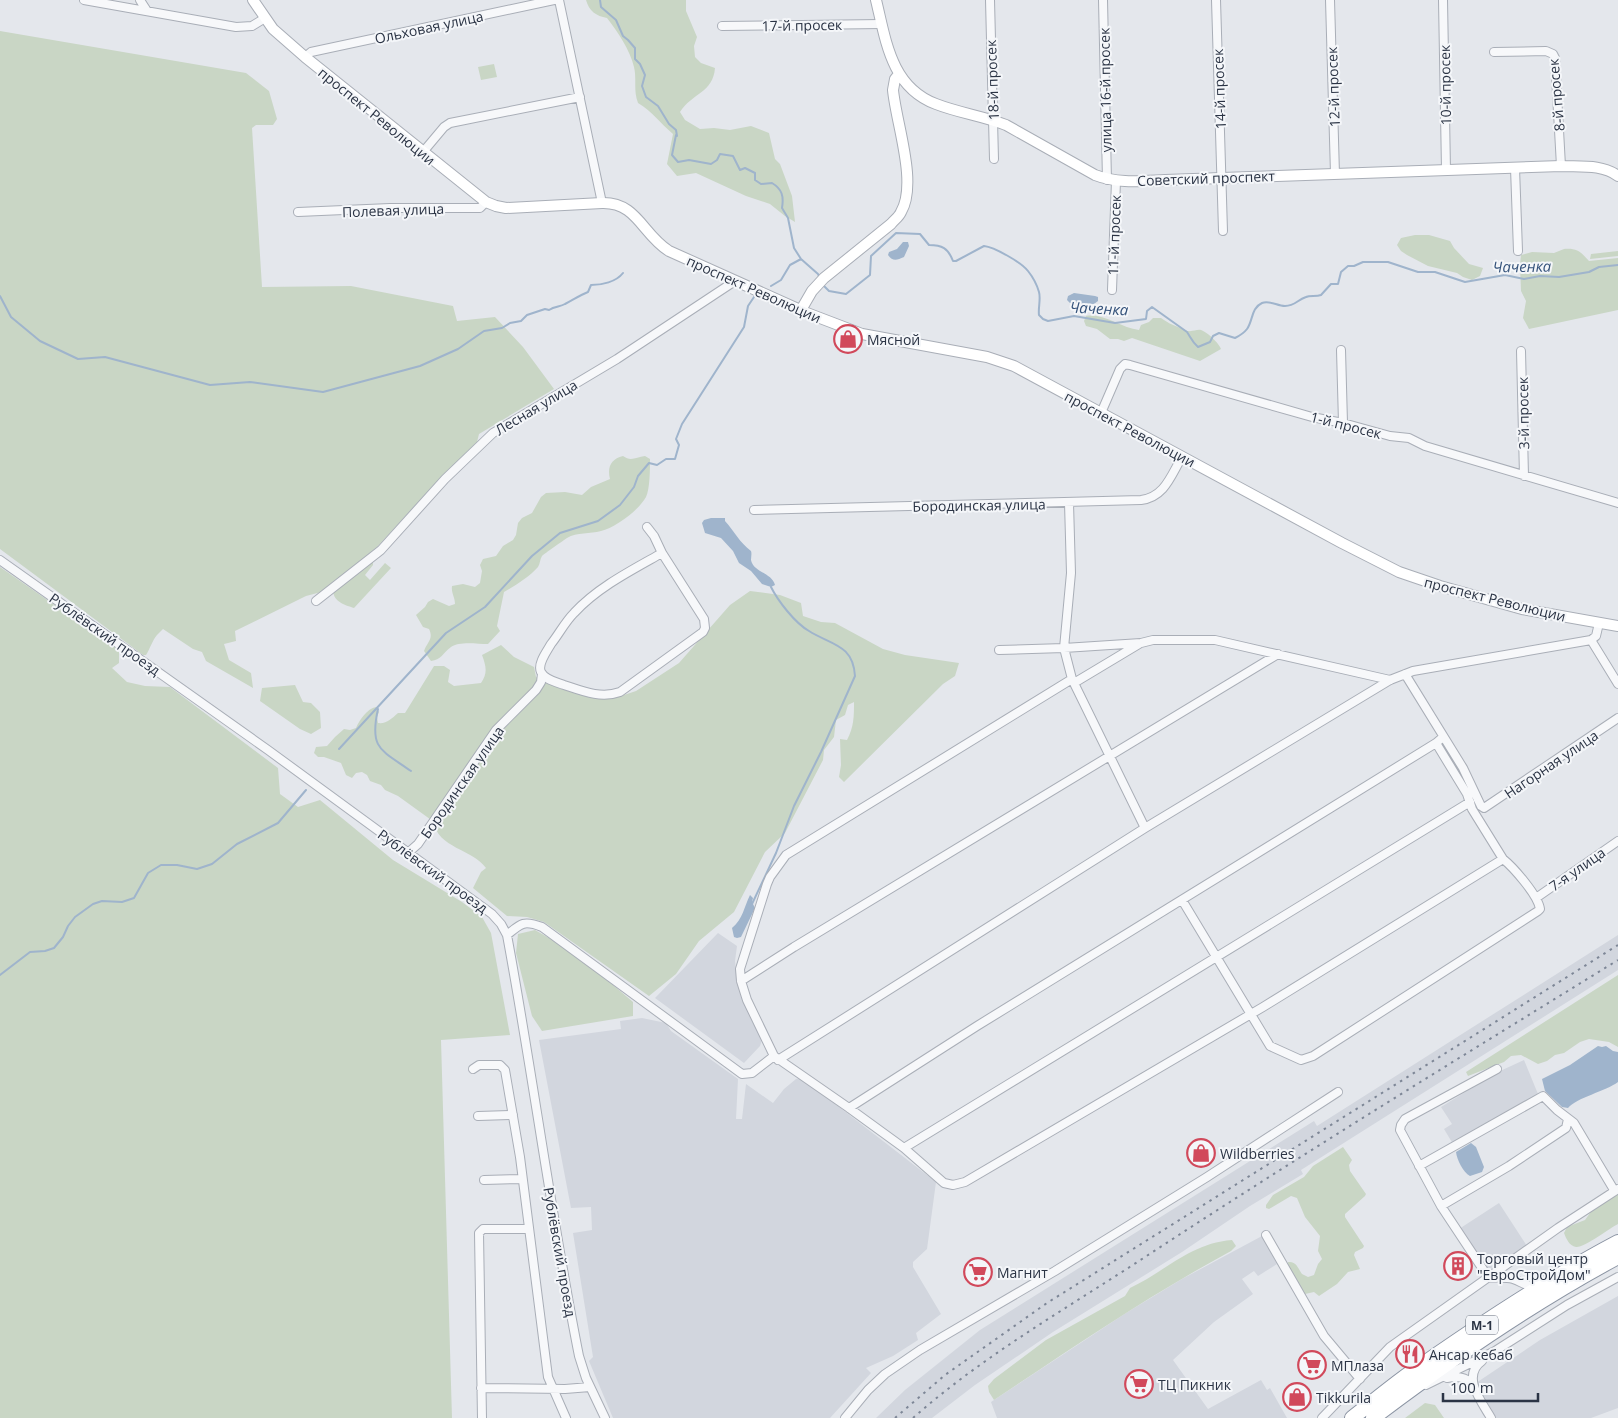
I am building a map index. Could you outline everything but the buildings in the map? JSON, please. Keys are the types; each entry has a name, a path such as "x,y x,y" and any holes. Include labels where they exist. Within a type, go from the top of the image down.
{"highway":[{"name":"М-1","path":"1352,1418 1406,1376 1542,1286 1618,1242"},
{"name":"М-1","path":"1373,1418 1457,1356 1518,1315 1618,1257"}],"street":[{"path":"84,0 243,28 252,26 265,18"},
{"path":"140,0 147,11"},
{"name":"проспект Революции","path":"253,0 273,29 305,57 486,202 506,208 602,203 618,204 631,212 660,245 669,251 801,310 862,334 987,357 1014,366 1342,544 1399,572 1440,586 1522,609 1618,626"},
{"name":"Ольховая улица","path":"305,57 310,52 554,0"},
{"path":"559,0 602,203"},
{"name":"Советский проспект","path":"876,0 890,57 899,74 915,92 937,104 994,120 1095,175 1111,180 1561,166 1594,167 1605,169 1618,176"},
{"name":"18-й просек","path":"990,0 994,159"},
{"name":"улица 16-й просек","path":"1103,0 1111,180"},
{"name":"14-й просек","path":"1216,0 1223,231"},
{"name":"12-й просек","path":"1330,0 1335,174"},
{"name":"10-й просек","path":"1443,0 1446,170"},
{"name":"17-й просек","path":"722,26 882,24"},
{"name":"8-й просек","path":"1494,52 1546,50 1553,54 1555,58 1561,166"},
{"path":"801,310 816,286 824,278 891,224 900,215 904,207 907,176 893,90 895,79 899,74"},
{"path":"423,152 446,124 580,97"},
{"path":"1515,168 1518,251"},
{"name":"11-й просек","path":"1111,180 1112,290"},
{"name":"Полевая улица","path":"298,212 400,208 480,208 486,202"},
{"name":"Лесная улица","path":"316,601 381,550 445,478 493,433 616,359 734,281"},
{"path":"1341,350 1343,423"},
{"name":"3-й просек","path":"1521,351 1524,476"},
{"name":"1-й просек","path":"1101,413 1120,369 1125,364 1312,417 1343,423 1390,436 1409,438 1425,446 1618,503"},
{"name":"Бородинская улица","path":"754,510 1069,503 1150,499 1162,491 1182,456"},
{"path":"1069,503 1070,573 1064,648 1073,681 1145,828"},
{"path":"647,527 704,619 705,628 703,632 620,692 613,695 606,696 586,692 553,681 542,674 540,669 541,663 548,649 575,612 622,575 662,552"},
{"name":"Рублёвский проезд","path":"0,560 409,852 492,914 501,924 507,935 523,1021 546,1177 578,1356 605,1418"},
{"path":"507,935 518,925 526,922 542,927 742,1074 752,1074 1145,828 1390,680 1413,671 1591,640 1596,636 1599,623"},
{"path":"999,650 1064,648 1141,643 1153,640 1215,640 1390,680"},
{"path":"1591,640 1618,684"},
{"path":"1141,643 1073,681 786,855 767,884 740,969 741,981 747,1000 776,1058 904,1148 944,1183 953,1185 966,1182 1263,1007 1503,859"},
{"path":"741,981 802,942 1278,654"},
{"name":"Бородинская улица","path":"409,852 418,844 496,730 536,690 541,682 542,674"},
{"path":"849,1108 977,1026 1436,743 1443,737 1405,674"},
{"name":"Нагорная улица","path":"1443,737 1463,768 1481,806 1484,808 1618,718"},
{"path":"1182,900 1270,1046 1301,1060 1313,1056 1538,911 1539,904 1536,898 1503,859 1436,743"},
{"path":"904,1148 1470,802"},
{"name":"7-я улица","path":"1536,898 1618,840"},
{"path":"473,1068 479,1065 500,1065 505,1070 522,1179 548,1376 566,1418"},
{"path":"1488,1277 1441,1206 1402,1134 1401,1125 1405,1119 1497,1068"},
{"path":"845,1418 868,1390 885,1374 920,1350 1055,1271 1207,1177 1338,1092"},
{"path":"1322,1418 1390,1347 1488,1277 1616,1190 1574,1123 1543,1096 1419,1166"},
{"path":"478,1116 513,1115"},
{"path":"1441,1206 1509,1166 1566,1128 1568,1119"},
{"path":"484,1180 522,1179"},
{"path":"482,1418 479,1233 483,1229 528,1229"},
{"path":"1266,1235 1324,1336 1360,1379"},
{"path":"1488,1277 1516,1280 1528,1287 1542,1286"},
{"path":"1473,1384 1473,1371 1477,1364 1494,1351 1567,1305 1618,1277"},
{"path":"1397,1400 1494,1351"},
{"path":"1437,1380 1456,1376 1468,1380 1473,1384 1490,1418"},
{"path":"481,1388 554,1389 590,1387"}],"shaded area":[{"path":"718,933 737,946 735,961 737,980 762,1040 760,1046 744,1063 655,998"},
{"path":"1618,935 1618,970 1301,1170 1303,1174 1053,1332 975,1385 932,1418 876,1418 905,1390 980,1330 1314,1121 1317,1126"},
{"path":"642,1018 666,1023 671,1031 738,1079 736,1119 742,1119 746,1084 773,1103 784,1089 800,1078 936,1182 927,1249 913,1262 913,1267 941,1314 916,1333 918,1340 893,1356 866,1368 871,1373 830,1418 613,1418 589,1361 593,1357 573,1233 592,1230 591,1207 571,1208 539,1040 621,1029 620,1021"},
{"path":"1524,1060 1538,1094 1453,1144 1444,1129 1452,1124 1441,1107 1498,1072"},
{"path":"1499,1203 1527,1246 1487,1272 1459,1229"},
{"path":"1262,1236 1277,1264 1258,1276 1254,1271 1242,1279 1253,1294 1214,1322 1173,1360 1208,1409 1261,1380 1267,1390 1270,1388 1287,1418 997,1418 991,1402 1126,1313 1182,1279"},
{"path":"1618,1296 1618,1408 1591,1418 1496,1418 1476,1383 1540,1340"}],"green space":[{"path":"586,0 686,0 686,11 697,37 694,46 695,57 701,63 715,68 710,83 680,112 685,120 700,129 730,130 751,126 769,133 775,159 780,164 792,196 795,222 770,204 746,196 696,173 677,176 667,164 673,134 652,113 638,103 634,67 627,48 607,18 594,12"},
{"path":"0,31 246,73 269,91 277,119 273,125 256,125 252,128 262,287 351,286 453,306 457,321 495,317 523,347 554,389 479,434 477,442 443,475 378,546 325,591 306,596 235,631 236,641 224,644 229,660 251,673 253,688 206,661 202,652 193,649 163,629 155,637 146,655 143,655 0,549"},
{"path":"494,64 497,77 481,80 478,67"},
{"path":"1429,235 1450,241 1469,264 1483,268 1480,276 1472,280 1457,273 1428,266 1401,251 1397,245 1401,238"},
{"path":"1564,249 1578,251 1589,261 1618,258 1618,310 1529,329 1523,318 1526,301 1521,291 1521,255 1532,252 1554,253"},
{"path":"1618,251 1618,256 1590,259 1591,254"},
{"path":"1086,316 1099,317 1139,330 1141,325 1153,318 1161,318 1187,331 1204,331 1221,349 1200,361 1132,338 1124,341 1110,339 1097,329 1086,326 1084,321"},
{"path":"623,456 631,459 645,456 650,459 650,479 643,502 626,518 613,526 601,531 571,536 542,556 539,566 534,571 504,592 497,626 500,631 488,644 463,643 454,645 440,658 431,661 424,651 430,638 430,632 429,629 423,627 416,615 428,602 433,599 449,606 455,604 452,586 463,584 475,587 480,583 482,571 480,565 483,559 496,556 503,546 513,540 518,523 522,518 532,513 541,497 546,493 565,492 582,495 591,487 610,479 609,471 611,464 615,459"},
{"path":"373,562 373,565 365,575 370,580 385,563 391,568 354,608 335,598 333,591 368,563"},
{"path":"0,567 115,647 119,651 119,663 112,668 127,682 145,686 170,687 278,768 280,794 298,807 320,800 393,860 462,902 482,917 491,933 510,1035 441,1040 452,1418 0,1418"},
{"path":"750,591 780,595 801,603 803,616 821,622 835,623 883,649 905,655 959,663 955,676 943,684 844,782 839,777 841,765 840,739 847,740 851,731 854,702 848,705 845,715 836,720 834,737 824,750 823,760 785,833 765,852 734,912 699,941 676,974 649,996 544,922 527,917 507,916 473,888 481,872 486,868 473,856 448,843 437,831 434,822 398,796 385,790 381,785 370,781 367,775 362,772 356,773 352,778 346,775 341,763 324,757 318,757 314,753 316,747 327,746 344,729 356,728 364,715 373,708 376,707 379,712 377,717 378,723 386,722 398,713 405,713 434,666 444,666 450,670 448,682 454,686 481,683 486,669 482,655 501,645 514,657 534,667 536,677 561,689 593,696 615,698 636,691 679,663 730,605"},
{"path":"295,685 303,702 311,703 320,712 321,728 311,734 300,729 260,701 262,688"},
{"path":"535,930 586,963 633,1002 633,1016 542,1031 532,1016 516,953 518,934"},
{"path":"1618,975 1618,1047 1609,1042 1589,1039 1580,1042 1564,1053 1555,1055 1547,1061 1538,1064 1521,1055 1511,1056 1504,1062 1468,1076 1466,1072"},
{"path":"1343,1147 1352,1160 1349,1165 1350,1171 1366,1194 1345,1214 1345,1217 1364,1246 1355,1252 1354,1255 1360,1269 1348,1272 1337,1284 1319,1296 1314,1292 1305,1294 1291,1274 1288,1262 1295,1264 1302,1274 1308,1277 1314,1275 1322,1259 1318,1251 1320,1236 1305,1217 1297,1198 1291,1196 1269,1209 1266,1208 1266,1205 1273,1195 1304,1177 1313,1166"},
{"path":"1618,1192 1618,1224 1585,1244 1576,1247 1571,1245 1564,1233 1567,1227 1585,1220 1595,1206"},
{"path":"1232,1240 1236,1246 1231,1251 1140,1304 994,1400 988,1386 994,1379 1046,1340 1125,1296 1130,1288 1191,1252 1217,1242"},
{"path":"1425,1403 1435,1405 1444,1418 1405,1418"}],"water":[{"path":"903,242 908,242 909,246 904,257 893,260 888,255 889,252 897,249"},
{"path":"1074,293 1098,297 1098,301 1094,304 1070,303 1067,300 1068,296"},
{"path":"725,518 725,521 737,537 751,551 752,564 770,578 775,585 771,587 762,584 751,571 739,563 733,551 721,538 705,533 702,523 704,520"},
{"path":"750,895 753,898 752,902 755,908 741,937 734,937 732,928 741,917"},
{"path":"1598,1046 1606,1046 1618,1052 1618,1082 1572,1104 1568,1108 1562,1107 1545,1091 1542,1079 1570,1065"},
{"path":"1471,1143 1476,1147 1484,1167 1482,1172 1470,1176 1461,1166 1456,1152"}],"waterway":[{"name":"Чаченка","path":"600,0 601,7 616,20 623,36 635,48 635,59 640,64 645,75 642,86 646,97 658,106 669,124 676,130 677,136 672,155 678,162 689,160 711,164 717,160 720,154 733,156 740,170 745,168 755,173 755,180 761,184 772,183 775,185 782,193 782,208 788,218 794,248 801,259 818,274 820,279"},
{"name":"Чаченка","path":"823,285 829,291 846,294 870,275 871,256 896,233 920,234 929,245 947,250 953,261 984,246 1020,263 1028,271 1037,286 1040,295 1039,315 1043,319 1048,321 1074,316 1115,323 1146,319 1147,311 1152,307 1187,332 1198,347 1210,342 1213,336 1219,333 1235,338 1241,334 1249,326 1258,305 1262,303 1268,302 1288,306 1308,296 1321,295 1331,284 1338,284 1341,272 1348,266 1354,266 1363,262 1388,262 1418,272 1435,272 1465,282 1505,275 1524,279 1540,276 1559,277 1589,272 1599,267 1618,265"},
{"path":"771,286 781,280 790,265 801,259"},
{"path":"0,296 11,317 40,341 78,359 105,357 210,385 250,382 323,392 420,366 458,349 484,331 502,328 510,323 521,321 527,315 563,305 588,292 591,285 617,279 623,273"},
{"path":"339,749 446,633 485,607 532,556 560,533 598,521 620,505 634,487 638,476 649,463 657,465 666,459 675,459 679,445 676,439 682,424 744,327 748,306 754,297"},
{"path":"752,904 776,853 794,806 821,752 855,676 850,657 845,651 798,623 782,605 771,587"},
{"path":"378,709 375,733 380,747 385,753 411,771"},
{"path":"0,975 30,952 54,948 75,917 93,904 102,901 122,902 134,898 148,873 161,865 177,865 197,869 212,864 237,844 278,823 306,790"}],"railway":[{"path":"895,1418 945,1375 1047,1303 1618,945"},
{"path":"913,1418 967,1374 1054,1315 1320,1145 1618,960"}],"place":[{"name":"Мясной","path":"848,339"},
{"name":"Wildberries","path":"1201,1153"},
{"name":"Торговый центр \"ЕвроСтройДом\"","path":"1458,1266"},
{"name":"Магнит","path":"978,1272"},
{"name":"Ансар кебаб","path":"1410,1354"},
{"name":"МПлаза","path":"1312,1365"},
{"name":"ТЦ Пикник","path":"1139,1384"},
{"name":"Tikkurila","path":"1297,1397"}]}
